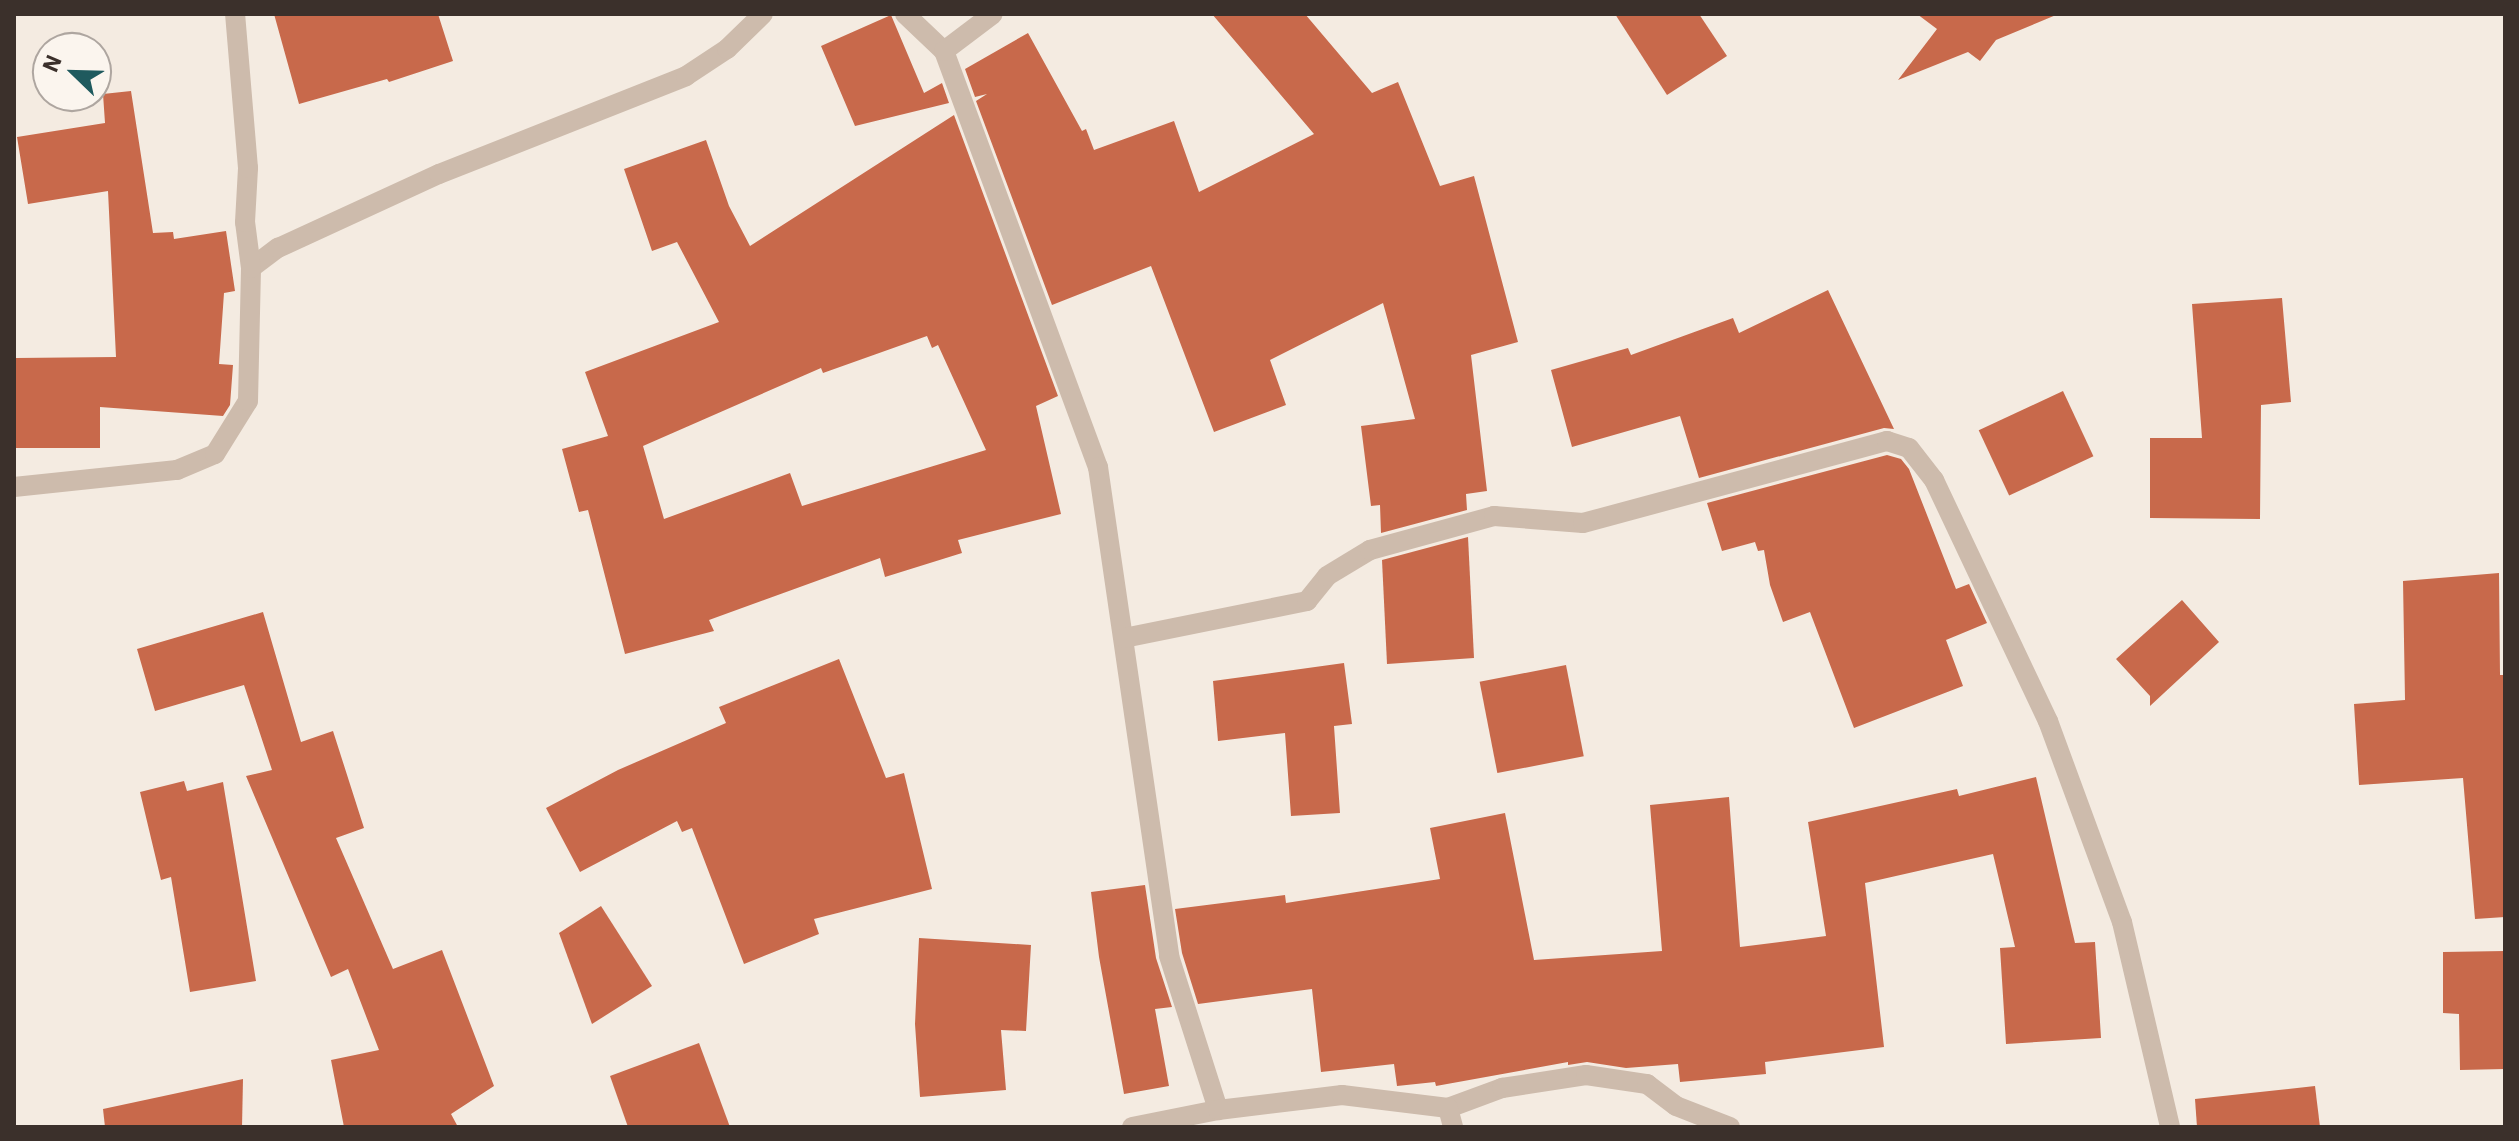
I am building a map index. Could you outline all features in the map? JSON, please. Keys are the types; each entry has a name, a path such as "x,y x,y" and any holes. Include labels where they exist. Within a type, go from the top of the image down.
{"street":[{"path":"14,487 177,470 215,454 248,401 251,268 245,222 248,168 235,14"},
{"path":"251,268 278,248 439,174 686,76 727,49 763,14"},
{"path":"905,14 944,51 1098,467 1169,956 1218,1110"},
{"path":"944,51 993,14"},
{"path":"245,222 278,248"},
{"path":"1124,638 1307,601 1327,576 1370,550 1494,516 1583,523 1887,441 1909,448 1941,494 2048,721 2122,922 2170,1127"},
{"path":"1132,1127 1218,1110 1342,1095 1451,1118 1502,1088 1586,1075 1647,1084 1676,1106 1730,1127"}],"building":[{"path":"274,14 438,14 453,61 389,82 387,79 299,104"},
{"path":"1212,14 1305,14 1372,93 1398,82 1440,186 1474,176 1518,342 1471,355 1487,491 1466,494 1467,510 1381,533 1380,505 1371,506 1361,426 1415,419 1383,303 1270,360 1286,405 1214,432 1151,266 1052,305 976,101 987,94 975,97 965,69 1028,33 1082,131 1086,129 1094,150 1174,121 1199,192 1314,134"},
{"path":"1615,14 1699,14 1727,56 1667,95"},
{"path":"1917,14 2056,15 1996,40 1980,61 1968,52 1898,80 1937,29"},
{"path":"891,15 924,93 942,83 949,103 855,126 821,46"},
{"path":"131,91 153,233 173,232 174,239 226,231 235,291 224,293 219,364 233,365 230,405 223,416 100,407 100,448 16,448 16,358 116,357 108,191 28,204 17,137 105,123 104,112 112,112 112,93"},
{"path":"954,115 1058,396 1036,406 1061,514 958,540 962,553 885,577 880,558 709,620 714,631 625,654 588,510 579,512 562,449 608,436 585,372 719,322 677,242 652,251 624,169 706,140 729,206 750,246","holes":["927,336 932,348 938,345 986,450 802,506 790,473 664,519 643,446 821,368 823,373"]},
{"path":"1828,290 1894,429 1884,428 1699,478 1680,416 1572,447 1551,370 1628,348 1631,355 1733,318 1739,333"},
{"path":"2282,298 2291,402 2261,405 2260,519 2150,518 2150,438 2202,438 2192,304"},
{"path":"2063,391 2093,456 2009,496 1979,430"},
{"path":"1887,455 1901,459 1909,469 1956,589 1969,584 1987,623 1946,640 1963,686 1854,728 1810,612 1783,622 1770,585 1764,550 1758,551 1755,542 1722,551 1707,503"},
{"path":"1468,537 1474,658 1387,664 1382,560"},
{"path":"2499,573 2500,675 2505,675 2505,917 2475,919 2463,778 2359,785 2354,704 2405,700 2403,581"},
{"path":"2182,600 2219,642 2150,706 2150,696 2116,659"},
{"path":"263,612 301,742 333,731 364,828 336,838 393,969 442,950 494,1086 451,1114 458,1127 344,1127 331,1060 379,1050 348,969 331,977 246,776 272,770 244,685 155,711 137,649"},
{"path":"839,659 886,778 904,773 932,889 814,919 819,934 744,964 692,828 682,832 677,821 580,872 546,808 618,770 726,723 719,707"},
{"path":"1344,663 1352,724 1334,726 1340,813 1291,816 1285,733 1218,741 1213,681"},
{"path":"1566,665 1584,756 1497,773 1480,682"},
{"path":"2036,777 2075,943 2095,942 2101,1038 2006,1044 2000,948 2015,947 1993,854 1865,883 1884,1047 1765,1062 1766,1074 1680,1082 1678,1064 1626,1068 1587,1062 1568,1065 1568,1062 1436,1086 1435,1082 1397,1086 1394,1064 1321,1072 1312,989 1198,1004 1182,953 1175,909 1285,895 1286,903 1440,879 1430,828 1505,813 1534,960 1662,951 1650,805 1729,797 1740,947 1826,936 1808,822 1957,789 1959,796"},
{"path":"184,781 187,791 223,782 256,981 190,992 171,877 161,880 140,792"},
{"path":"1145,885 1156,958 1172,1007 1155,1009 1169,1086 1124,1094 1099,957 1091,892"},
{"path":"601,906 652,986 592,1024 559,933"},
{"path":"919,938 1031,945 1026,1031 1001,1030 1006,1090 920,1097 915,1024"},
{"path":"2505,951 2505,1069 2460,1070 2459,1014 2443,1013 2443,952"},
{"path":"699,1043 730,1127 628,1127 610,1076"},
{"path":"243,1079 242,1127 105,1127 103,1109"},
{"path":"2315,1086 2320,1127 2197,1127 2195,1099"}]}
